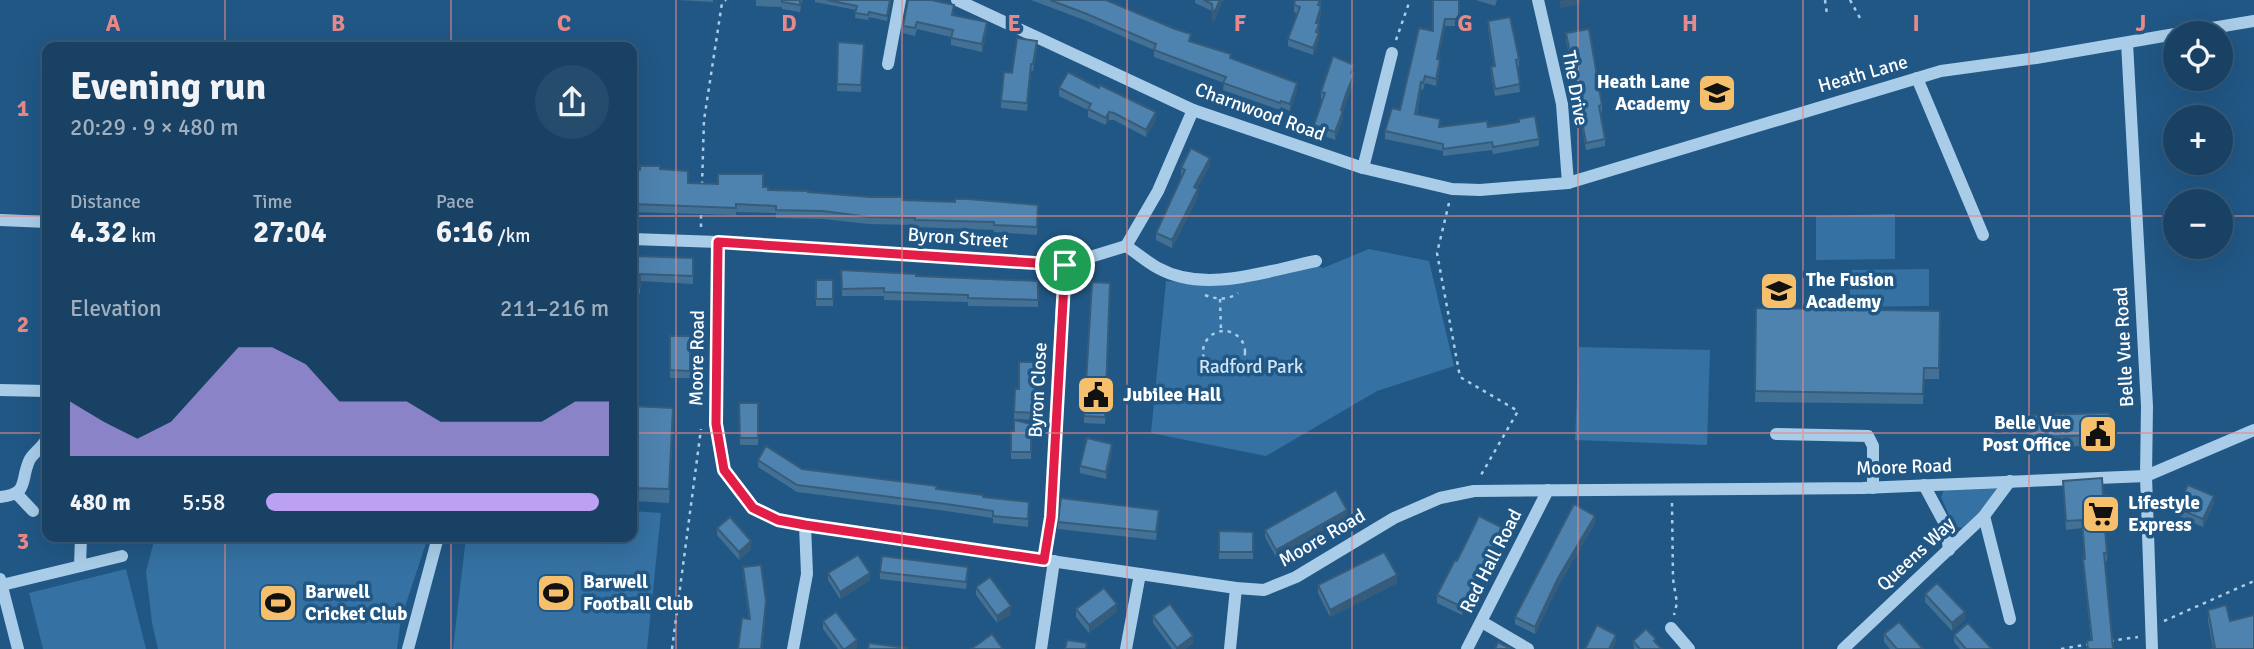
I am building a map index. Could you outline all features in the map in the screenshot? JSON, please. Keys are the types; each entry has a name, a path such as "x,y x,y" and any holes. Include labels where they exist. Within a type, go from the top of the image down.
{"street":[{"path":"888,64 900,0"},
{"name":"Charnwood Road","path":"957,0 1193,110 1363,168 1452,189 1480,190 1568,183"},
{"name":"The Drive","path":"1538,0 1562,104 1568,183"},
{"path":"2233,24 2254,20"},
{"name":"Heath Lane","path":"1568,183 1941,71 2163,36"},
{"name":"Belle Vue Road","path":"2127,43 2147,407 2146,476 2152,649"},
{"path":"1363,168 1392,53"},
{"path":"1917,78 1983,235"},
{"path":"1193,110 1158,191 1126,246 1158,268 1185,278 1225,279 1316,261"},
{"path":"0,220 42,222"},
{"name":"Byron Street","path":"637,239 1065,265 1126,246"},
{"name":"Moore Road","path":"718,242 716,424 724,470 753,508 778,520 805,525 1140,575 1264,590 1296,577 1394,518 1440,498 1474,491 1873,488 2146,476"},
{"name":"Byron Close","path":"1051,517 1065,265"},
{"path":"0,390 42,391"},
{"path":"2146,476 2254,430"},
{"path":"1776,435 1868,436 1872,446 1873,488"},
{"path":"0,497 13,496 21,490 29,460 42,447"},
{"name":"Queens Way","path":"1846,648 1984,516 2010,481"},
{"path":"1924,485 1946,526 1949,550"},
{"name":"Red Hall Road","path":"1467,649 1548,490"},
{"path":"16,493 33,511"},
{"path":"1984,516 2010,619"},
{"path":"793,649 807,575 805,525"},
{"path":"80,566 81,542"},
{"path":"408,649 437,542"},
{"path":"18,649 1,582 122,556"},
{"path":"1041,649 1049,561"},
{"path":"1126,649 1140,575"},
{"path":"1230,649 1236,588"},
{"path":"1482,622 1528,649"},
{"path":"1671,628 1689,649"}],"path":[{"path":"702,187 704,121 722,3 726,0"},
{"path":"1392,53 1410,0"},
{"path":"1825,0 1827,14"},
{"path":"1850,0 1860,18"},
{"path":"1452,189 1437,253 1460,377 1518,411 1484,467 1474,491"},
{"path":"700,241 701,214"},
{"path":"1220,299 1222,330"},
{"path":"1222,330 1233,331 1241,337 1246,347 1242,365 1224,373 1214,371 1208,366 1203,351 1210,336 1222,330"},
{"path":"672,649 702,426 716,424"},
{"path":"1671,628 1677,603 1673,579 1672,489"},
{"path":"1049,561 1051,517"},
{"path":"2061,649 2152,630 2254,581"}],"green space":[{"path":"1895,214 1895,259 1816,260 1816,216"},
{"name":"Radford Park","path":"1369,249 1429,261 1454,366 1377,391 1266,456 1151,433 1166,281 1225,285 1318,266 1323,268"},
{"path":"1929,269 1929,306 1850,307 1850,270"},
{"path":"1579,347 1710,350 1707,445 1575,440"},
{"path":"1945,487 1999,488 1997,496 1962,528 1954,526 1941,497"},
{"name":"Barwell Football Club","path":"637,511 661,513 647,649 453,649 465,542 637,542"},
{"name":"Barwell Cricket Club","path":"154,542 426,542 401,619 397,649 158,649 146,572"},
{"path":"126,569 146,649 43,649 29,593"}],"building":[{"path":"800,0 800,5 782,2"},
{"path":"827,0 890,0 887,16 869,12 868,15 855,13 857,6"},
{"path":"908,0 931,0 954,5 952,15 987,22 982,44 951,38 953,30 917,22 915,28 903,26"},
{"path":"1050,0 1106,0 1191,34 1189,41 1231,54 1230,58 1297,83 1290,104 1223,83 1226,77 1154,50 1156,44"},
{"path":"1204,0 1220,0 1213,15 1212,4"},
{"path":"1295,0 1320,0 1316,23 1319,24 1316,32 1319,33 1313,48 1288,39 1300,7 1294,5"},
{"path":"1433,0 1459,0 1459,19 1445,19 1436,79 1425,76 1423,83 1421,82 1415,114 1440,119 1439,127 1487,121 1488,127 1519,122 1519,119 1535,116 1539,139 1493,147 1492,142 1443,149 1443,144 1385,131 1392,108 1400,110 1419,28 1433,31"},
{"path":"1510,17 1519,59 1516,60 1520,84 1495,89 1491,67 1495,66 1488,21"},
{"path":"1589,29 1605,139 1586,143 1566,33"},
{"path":"1017,38 1037,41 1031,64 1027,103 1001,101 1004,72 1012,73"},
{"path":"838,42 864,44 861,85 837,84"},
{"path":"1333,56 1354,65 1351,73 1354,74 1335,132 1314,125 1325,93 1321,92"},
{"path":"1068,72 1156,112 1146,130 1114,113 1109,112 1106,118 1088,109 1091,104 1059,88"},
{"path":"1191,148 1210,158 1194,187 1198,189 1172,240 1156,233 1185,170 1181,168"},
{"path":"640,166 660,166 660,169 688,171 688,183 718,184 718,174 763,174 763,187 768,187 768,190 902,197 902,200 955,202 955,199 968,199 1038,205 1037,227 994,225 994,222 915,220 823,211 776,210 776,206 736,204 736,208 637,204 637,170 640,170"},
{"path":"637,256 693,258 693,276 640,274 640,287 637,287"},
{"path":"841,270 1038,281 1038,300 884,292 884,288 842,289"},
{"path":"816,280 833,280 833,299 816,299"},
{"path":"1092,282 1110,283 1105,417 1084,416"},
{"path":"1756,308 1940,311 1939,368 1924,368 1923,394 1755,391"},
{"path":"670,336 690,336 690,371 670,370"},
{"path":"1019,362 1040,362 1040,385 1037,385 1035,413 1014,412 1015,389 1019,389"},
{"path":"739,403 758,403 758,438 740,438"},
{"path":"637,406 673,408 669,489 637,488"},
{"path":"2109,413 2109,435 2029,437 2029,415"},
{"path":"1014,420 1031,424 1031,452 1011,452"},
{"path":"1087,438 1112,444 1106,472 1080,466"},
{"path":"766,446 802,469 937,486 936,489 1029,502 1028,519 993,516 993,511 946,504 797,485 758,460"},
{"path":"2102,478 2103,495 2108,495 2110,518 2104,518 2107,553 2104,553 2113,649 2088,649 2087,641 2092,640 2083,559 2082,520 2066,521 2063,481"},
{"path":"2188,485 2214,496 2203,519 2177,508"},
{"path":"1336,490 1347,510 1276,550 1265,530"},
{"path":"1061,498 1159,510 1156,532 1058,522"},
{"path":"1574,504 1595,516 1558,578 1535,627 1515,617"},
{"path":"1479,516 1503,528 1462,607 1437,595"},
{"path":"730,517 751,541 739,552 717,528"},
{"path":"1219,531 1253,532 1253,552 1219,552"},
{"path":"1384,552 1397,575 1330,610 1318,585"},
{"path":"858,555 870,573 840,592 828,573"},
{"path":"882,556 968,567 966,582 880,572"},
{"path":"761,565 766,601 761,649 738,649 742,618 750,619 743,567"},
{"path":"990,577 1011,606 997,616 976,587"},
{"path":"1937,583 1965,612 1952,623 1925,594"},
{"path":"1104,588 1117,604 1089,625 1076,609"},
{"path":"1170,604 1193,636 1177,648 1153,616"},
{"path":"2226,605 2230,621 2254,615 2254,649 2211,649 2215,648 2208,610"},
{"path":"836,612 857,640 845,649 823,621"},
{"path":"1899,622 1923,649 1897,649 1884,634"},
{"path":"1968,623 1992,649 1966,649 1954,635"},
{"path":"1597,625 1616,635 1609,649 1585,649"},
{"path":"1646,629 1662,649 1640,649 1633,641"},
{"path":"992,634 1003,649 971,649"},
{"path":"1067,640 1087,643 1086,649 1065,649"},
{"path":"1498,642 1511,649 1495,649"},
{"path":"869,643 907,648 907,649 868,649"}],"place":[{"name":"Heath Lane Academy","path":"1717,93"},
{"name":"The Fusion Academy","path":"1779,291"},
{"name":"Jubilee Hall","path":"1096,395"},
{"name":"Belle Vue Post Office","path":"2098,434"},
{"name":"Lifestyle Express","path":"2101,514"},
{"name":"Barwell Football Club","path":"556,593"},
{"name":"Barwell Cricket Club","path":"278,603"}],"route":[{"path":"718,242 1065,265 1051,517 1044,560 778,520 753,508 724,470 716,424 718,242"}]}
